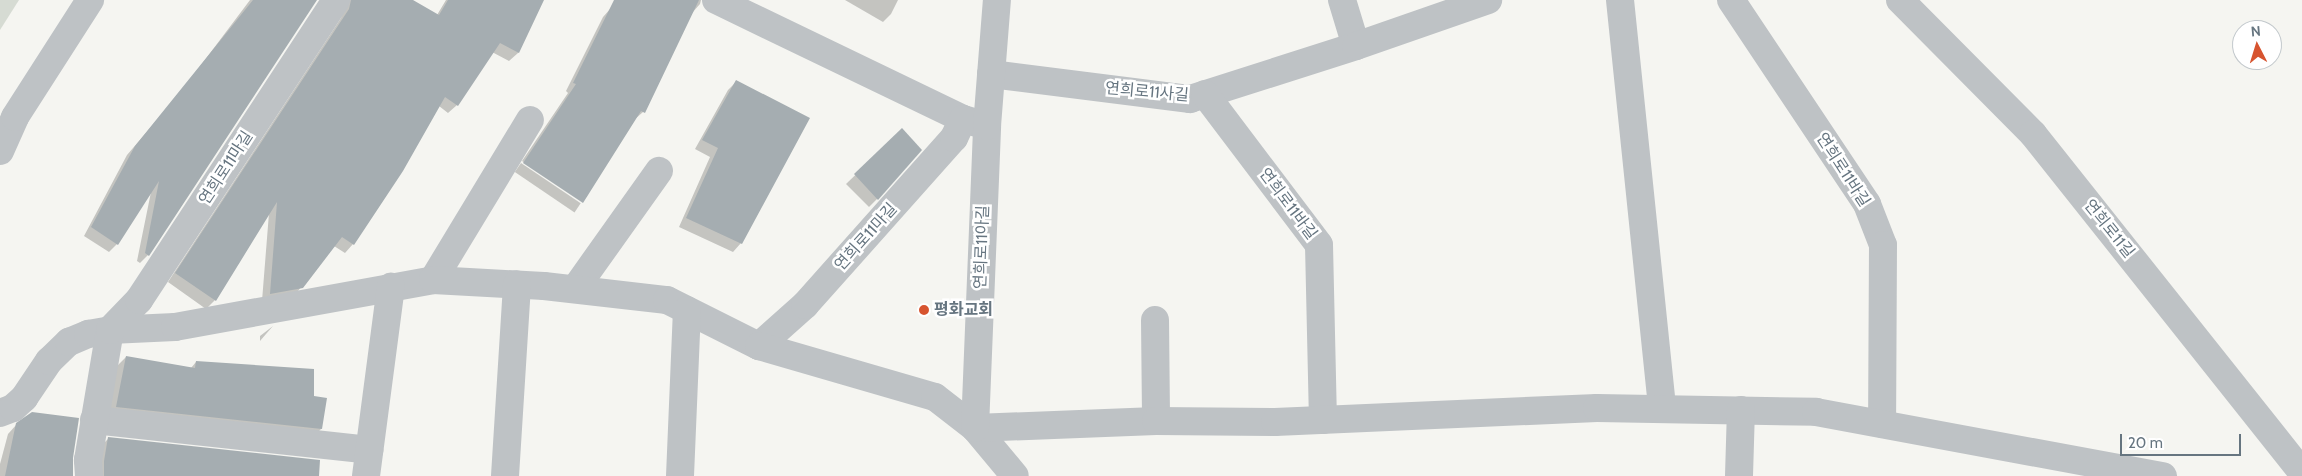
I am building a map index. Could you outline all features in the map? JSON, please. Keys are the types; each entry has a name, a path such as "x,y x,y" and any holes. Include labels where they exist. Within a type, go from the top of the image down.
{"street":[{"path":"0,151 15,117 90,0"},
{"name":"연희로11마길","path":"110,330 139,300 336,0"},
{"path":"716,0 975,122"},
{"name":"연희로11아길","path":"975,428 975,122 991,74 997,0"},
{"path":"1342,0 1356,46"},
{"name":"연희로11사길","path":"991,74 1190,99 1356,46 1488,0"},
{"path":"1620,0 1662,409"},
{"name":"연희로11바길","path":"1731,0 1867,204 1883,245 1882,424"},
{"name":"연희로11길","path":"1903,1 2033,134 2302,472"},
{"name":"연희로11바길","path":"1205,94 1319,245 1323,420"},
{"path":"433,280 530,120"},
{"name":"연희로11마길","path":"759,346 805,305 954,138 975,122"},
{"path":"575,289 659,171"},
{"path":"0,413 13,408 24,398 49,360 69,342 88,334 110,330 175,326 433,280 517,284 667,300 759,346 936,397 975,428 1015,476"},
{"path":"506,476 517,284"},
{"path":"94,420 367,463 391,287"},
{"path":"680,476 687,310"},
{"path":"1155,320 1156,421"},
{"path":"89,476 88,460 110,330"},
{"path":"975,428 1156,421 1275,422 1597,408 1816,412 2163,476"},
{"path":"1739,476 1741,410"}],"shaded area":[{"path":"0,0 19,0 0,30"}],"building":[{"path":"253,0 317,0 149,256 145,253 159,181 118,245 91,227 135,146"},
{"path":"351,0 413,0 439,15 448,0 544,0 519,53 500,43 458,106 445,97 403,171 354,245 342,237 303,288 270,294 277,202 216,301 175,273 349,9"},
{"path":"614,0 699,0 645,113 641,111 583,203 523,163 576,84 573,83"},
{"path":"736,80 810,118 742,244 686,218 718,148 702,140"},
{"path":"902,128 922,150 878,200 854,174"},
{"path":"126,356 195,368 196,361 314,369 314,396 327,398 322,429 116,407"},
{"path":"32,412 79,418 73,458 73,476 5,476 16,423"},
{"path":"108,437 320,460 319,476 104,476 104,461"}],"place":[{"name":"평화교회","path":"924,310"}]}
